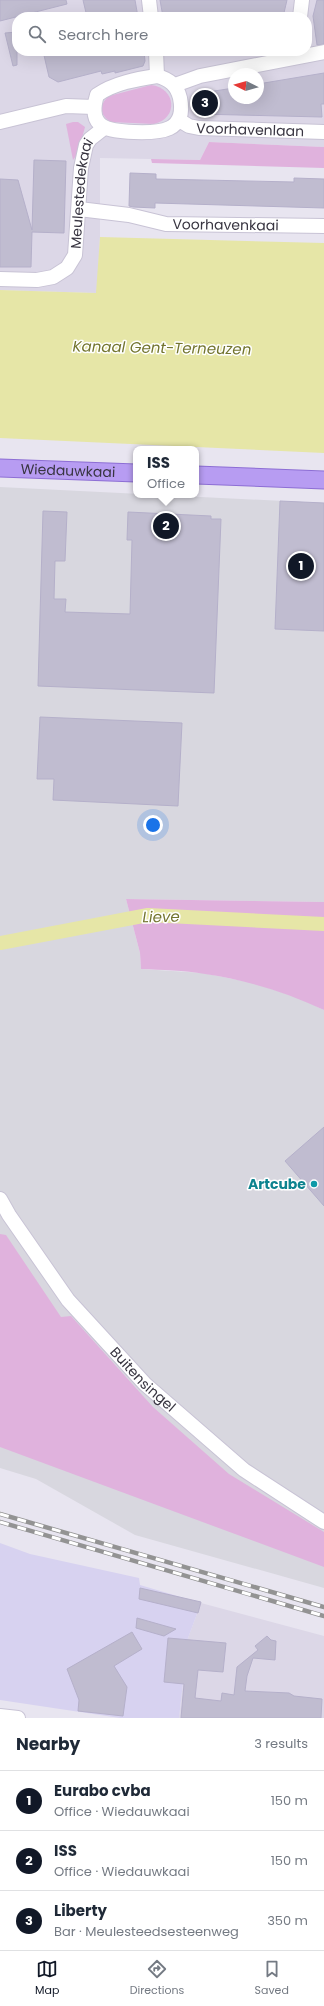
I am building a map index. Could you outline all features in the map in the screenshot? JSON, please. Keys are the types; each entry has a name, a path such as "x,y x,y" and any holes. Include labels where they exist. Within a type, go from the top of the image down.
{"main road":[{"name":"Wiedauwkaai","path":"0,468 133,473"},
{"path":"199,475 324,480"}],"street":[{"path":"149,0 150,12"},
{"path":"301,12 302,0"},
{"path":"312,53 324,52"},
{"path":"156,56 157,76"},
{"path":"175,85 200,76 290,56"},
{"path":"157,76 166,79 175,85 180,96 182,110 179,120 164,132 113,132 104,128 94,115 97,95 106,89 141,78 157,76"},
{"path":"0,122 66,106 94,107"},
{"name":"Voorhavenlaan","path":"179,120 189,126 199,128 324,132"},
{"name":"Meulestedekaai","path":"0,279 37,280 53,277 67,268 75,255 83,210 81,168 86,145 90,138 104,128"},
{"name":"Voorhavenkaai","path":"83,210 129,215 166,224 324,226"},
{"name":"Buitensingel","path":"0,1199 4,1218 68,1300 145,1384 244,1470 324,1522"},
{"path":"0,1716 18,1718"}],"shaded area":[{"path":"0,0 324,0 324,147 209,142 200,160 100,158 100,237 97,293 0,290"},
{"path":"151,85 159,87 170,97 171,110 168,116 162,121 154,124 111,122 102,113 103,102 109,96"},
{"path":"78,122 85,127 78,153 73,160 66,124"},
{"path":"209,142 324,147 324,168 152,163 151,159 200,160"},
{"path":"0,487 133,494 133,498 199,497 324,503 324,902 126,899 140,953 141,969 203,973 253,983 299,998 324,1010 324,1588 135,1535 36,1479 0,1468"},
{"path":"126,899 324,902 324,1010 280,992 236,980 173,970 141,969 140,953"},
{"path":"0,1234 6,1235 61,1317 71,1316 153,1407 229,1474 324,1532 324,1567 0,1447"},
{"path":"0,1543 30,1554 139,1578 140,1585 201,1603 188,1638 179,1718 120,1718 0,1700"},
{"path":"201,1603 324,1636 324,1718 179,1718 188,1638"}],"water":[{"name":"Kanaal Gent-Terneuzen","path":"100,237 324,243 324,453 199,447 199,446 0,438 0,290 96,293"}],"building":[{"path":"0,0 66,0 67,4 35,12 12,12 12,18 0,21"},
{"path":"83,0 135,0 137,12 86,12"},
{"path":"160,0 287,0 284,12 162,12"},
{"path":"317,0 324,0 324,44 317,45 313,16"},
{"path":"12,32 12,56 17,56 17,65 13,66 5,33"},
{"path":"44,56 144,56 145,61 143,66 115,73 115,71 102,74 101,71 58,82 49,77"},
{"path":"324,73 324,104 321,104 322,117 197,114 198,96 201,93 228,89 228,104 264,104 264,83"},
{"path":"34,160 66,161 64,233 32,232 31,267 0,267 0,179 18,180 32,230"},
{"path":"130,173 156,174 156,179 294,182 294,178 324,179 324,208 155,203 155,208 133,207 129,206"},
{"path":"280,501 324,503 324,631 275,629"},
{"path":"43,511 67,512 65,561 55,561 54,599 66,599 65,612 130,614 132,540 127,540 128,512 211,516 211,519 221,519 214,693 38,686"},
{"path":"40,717 182,723 178,806 53,800 54,779 37,779"},
{"name":"Artcube","path":"324,1127 324,1206 285,1161"},
{"path":"140,1588 201,1602 198,1613 139,1599"},
{"path":"137,1618 176,1629 164,1636 136,1628"},
{"path":"132,1632 142,1649 114,1666 127,1687 123,1716 78,1711 79,1700 67,1669"},
{"path":"267,1636 271,1640 276,1641 275,1660 253,1658 247,1676 245,1691 289,1693 294,1696 322,1699 321,1718 181,1718 184,1684 164,1682 168,1638 226,1643 223,1672 198,1670 195,1698 221,1701 222,1693 234,1695 237,1667 258,1650 255,1646"}],"waterway":[{"name":"Lieve","path":"0,943 148,915 324,924"}],"railway":[{"path":"0,1514 324,1607"},
{"path":"0,1522 324,1616"}],"place":[{"name":"Liberty","path":"205,103"},
{"name":"ISS","path":"166,526"},
{"name":"Eurabo cvba","path":"301,566"},
{"name":"Artcube","path":"314,1184"}]}
